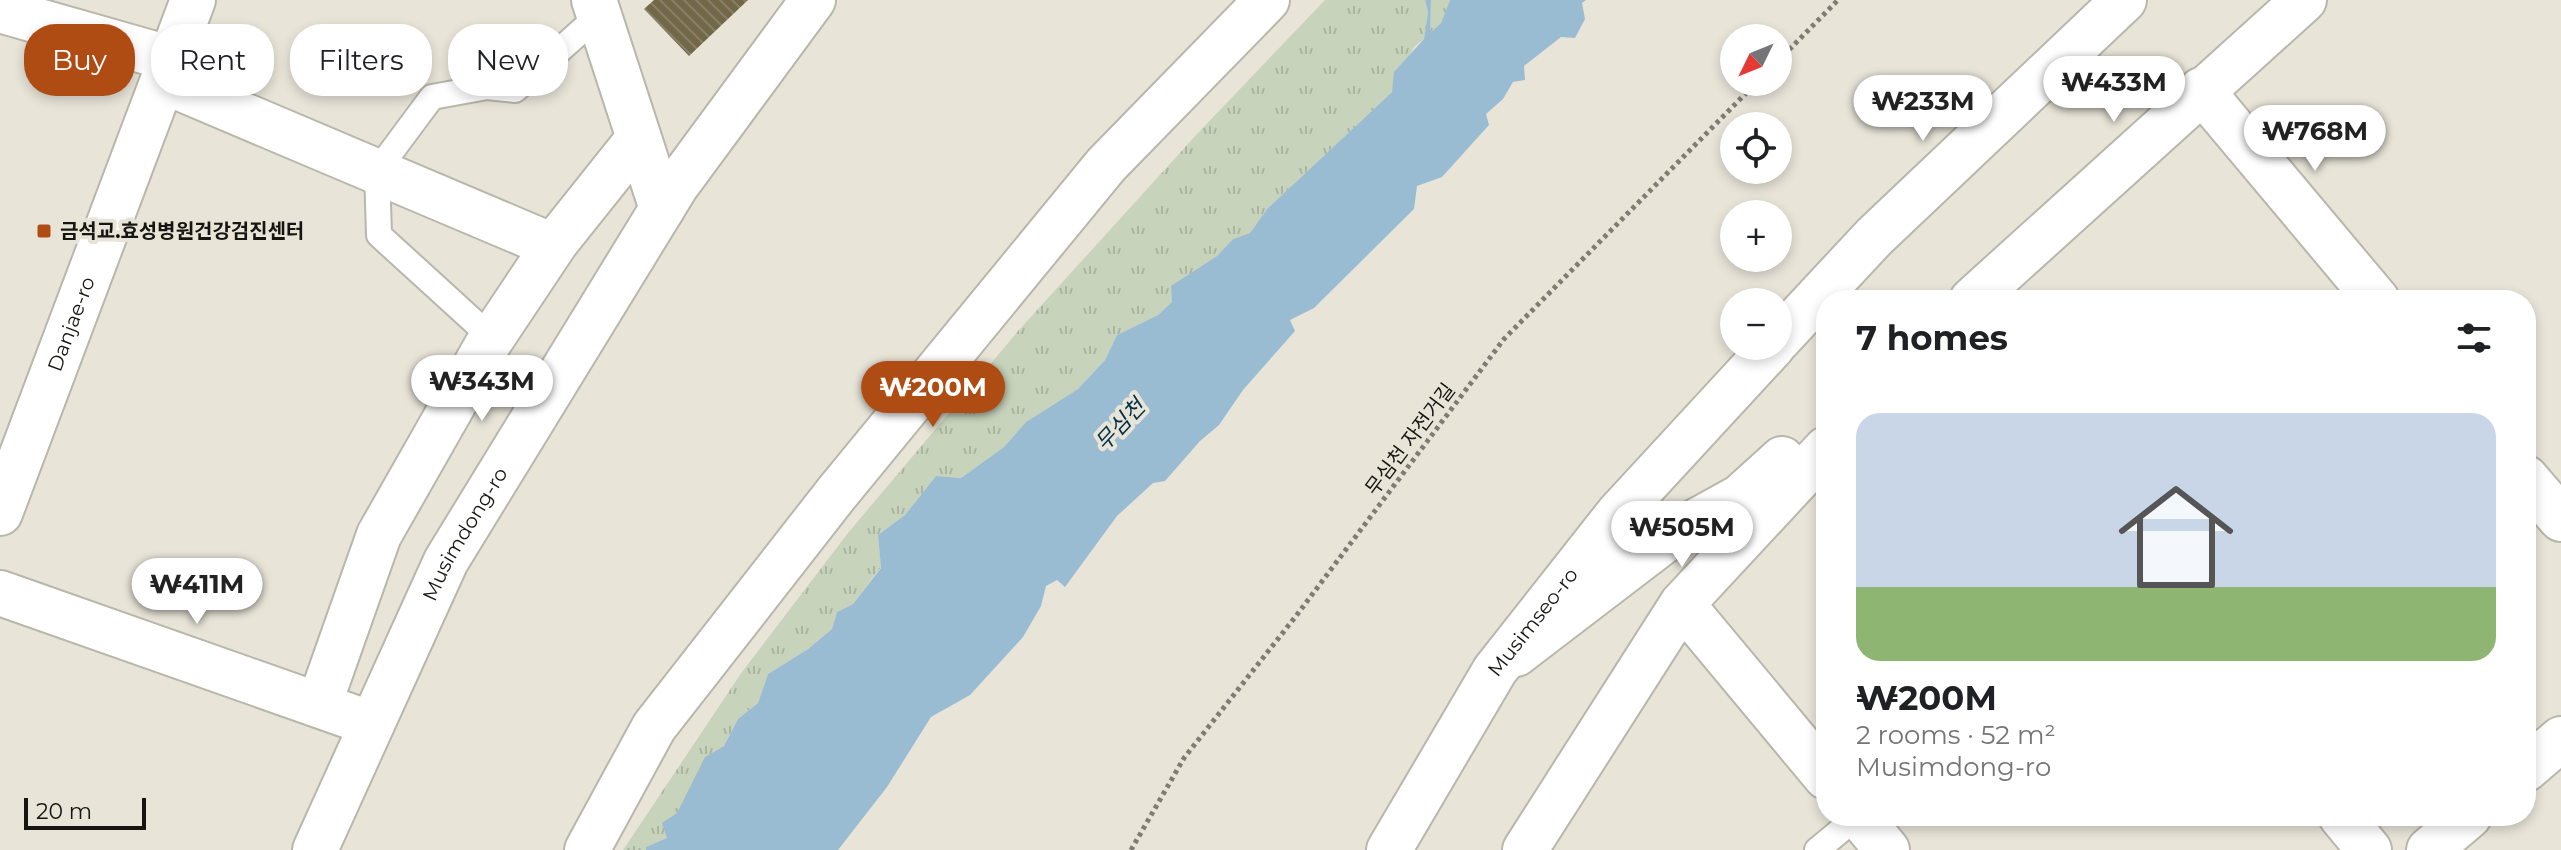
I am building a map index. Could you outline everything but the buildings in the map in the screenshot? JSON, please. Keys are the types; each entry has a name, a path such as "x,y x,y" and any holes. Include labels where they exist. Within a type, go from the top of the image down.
{"street":[{"name":"Danjae-ro","path":"184,24 193,0"},
{"name":"Musimdong-ro","path":"315,850 446,561 676,186 813,0"},
{"path":"587,850 654,727 836,494 1106,165 1267,0"},
{"path":"1825,290 1874,237 2124,0"},
{"path":"1983,290 2304,0"},
{"path":"596,7 662,209"},
{"path":"0,10 151,64"},
{"path":"2201,90 2369,290"},
{"name":"Danjae-ro","path":"0,513 157,96"},
{"path":"221,96 377,171 553,246"},
{"path":"319,705 379,535 492,338 553,246 639,138"},
{"path":"1792,325 1816,299"},
{"name":"Musimseo-ro","path":"1389,850 1495,670 1618,514 1760,360"},
{"path":"1495,670 1673,534 1740,497 1816,428"},
{"path":"1525,850 1682,604 1816,460"},
{"path":"0,593 372,724"},
{"path":"1682,604 1816,765"},
{"path":"2536,760 2561,739"},
{"path":"1867,826 1887,850"},
{"path":"2349,826 2369,850"},
{"path":"2429,850 2457,826"}],"lane":[{"path":"492,338 379,235 377,171 432,97 487,87 515,90 596,7"},
{"path":"1817,850 1846,826"}],"path":[{"path":"1792,47 1838,0"},
{"name":"무심천 자전거길","path":"1131,850 1184,758 1305,604 1504,339 1743,96"}],"green space":[{"path":"1325,0 1425,0 1428,12 1424,39 1414,47 1392,92 1267,209 1250,233 1233,239 1217,256 1172,286 1172,302 1158,315 1117,335 1105,360 1078,389 1026,422 1004,447 961,478 936,476 905,515 878,535 881,567 853,604 837,612 832,629 808,649 768,674 758,703 738,719 724,746 705,758 667,838 646,850 623,850 742,672 848,533 1019,330 1198,133"},
{"path":"1431,0 1450,0 1441,23 1429,34"}],"water":[{"name":"무심천","path":"1425,0 1431,0 1430,33 1441,23 1450,0 1586,0 1582,3 1585,19 1575,38 1561,37 1524,66 1525,80 1513,82 1503,99 1486,114 1489,125 1442,177 1417,186 1414,209 1314,308 1290,320 1295,331 1243,390 1219,425 1200,441 1165,481 1153,483 1117,516 1065,587 1057,580 1046,586 1041,606 1023,637 970,695 931,717 887,787 838,850 646,850 646,847 667,838 662,823 677,813 705,757 724,746 738,719 758,703 768,674 808,649 832,629 837,612 853,604 881,568 878,535 905,515 936,476 961,478 1004,447 1026,422 1078,389 1105,360 1117,335 1158,315 1172,302 1171,286 1217,256 1233,239 1250,233 1267,209 1392,92 1394,72 1424,39 1428,12"}],"place":[{"name":"금석교.효성병원건강검진센터","path":"44,231"}]}
